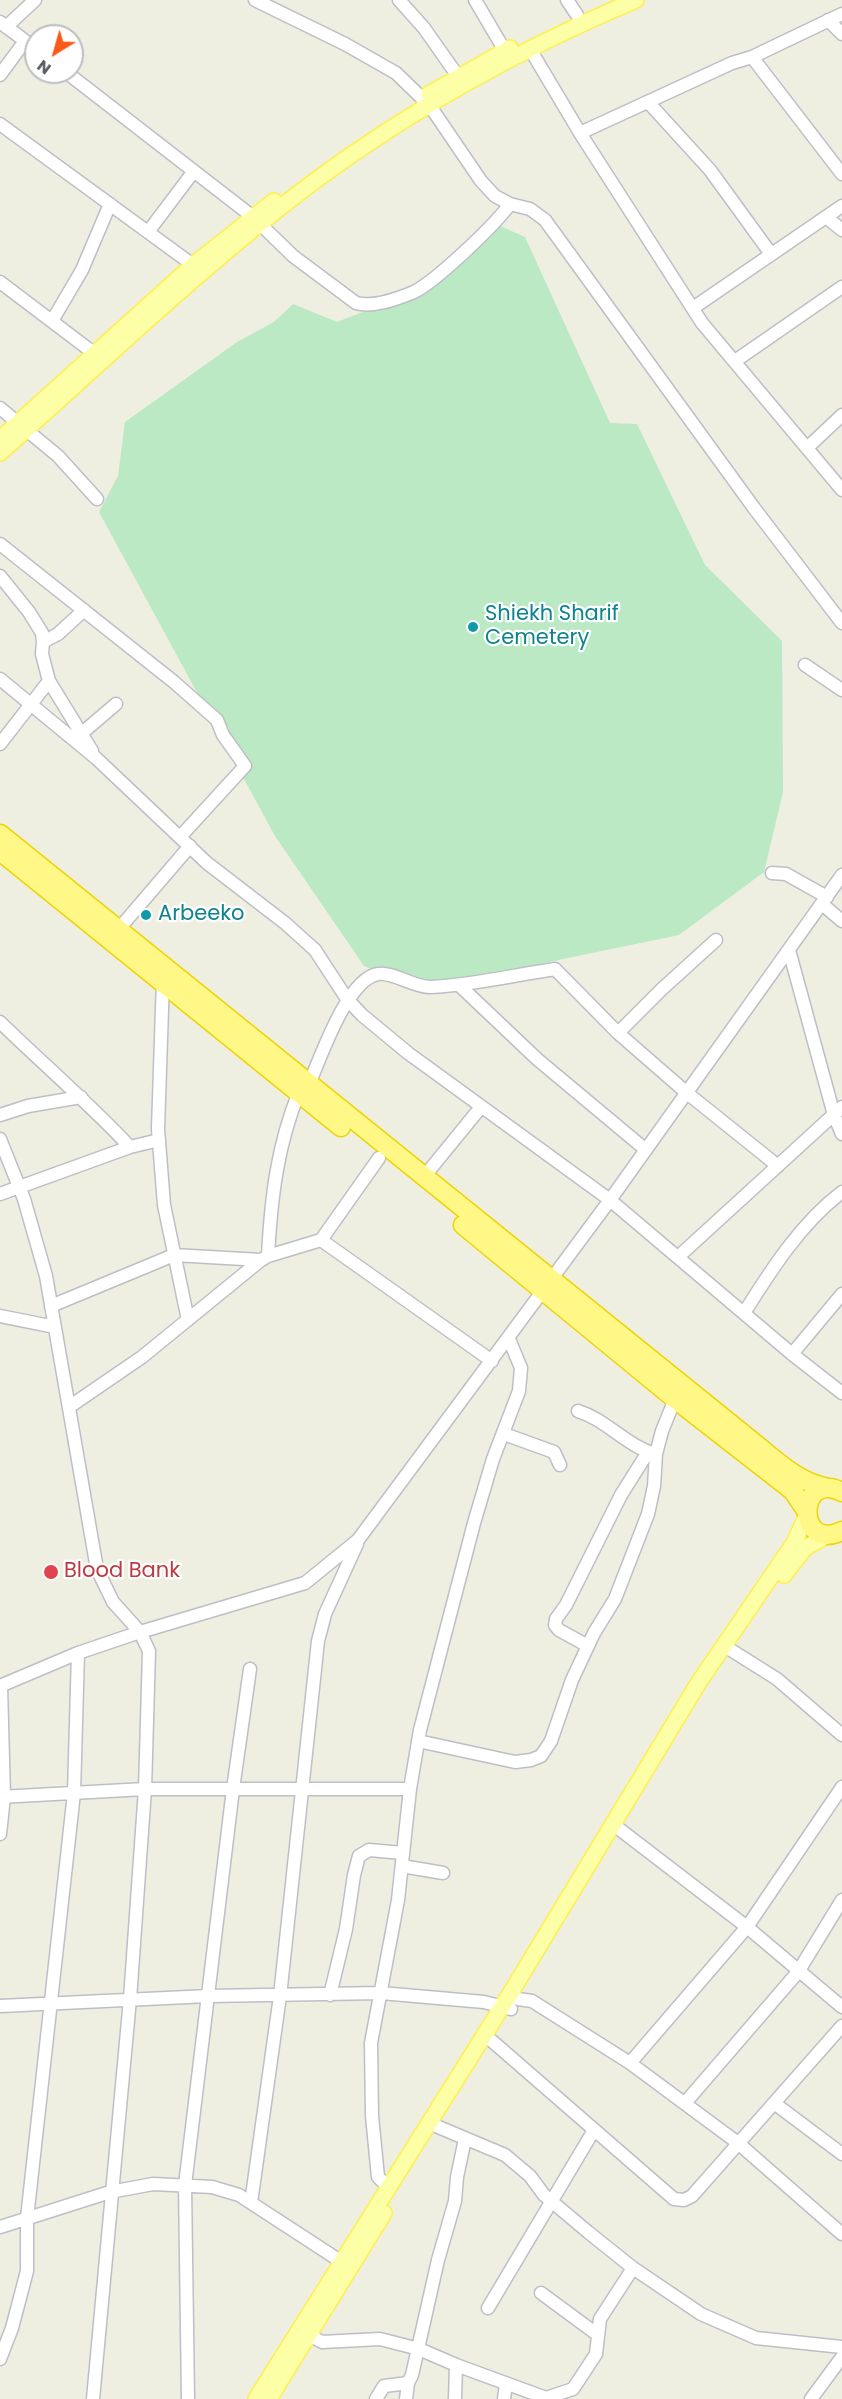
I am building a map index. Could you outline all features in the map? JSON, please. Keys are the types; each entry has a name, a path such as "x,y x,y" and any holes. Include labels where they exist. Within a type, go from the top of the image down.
{"highway":[{"path":"0,834 118,930 164,975"},
{"path":"0,851 164,975 304,1088 423,1178 547,1284 675,1399 793,1491 814,1529 837,1534"},
{"path":"304,1088 379,1158 801,1480 812,1485 837,1489"},
{"path":"807,1513 809,1500 814,1494 837,1489"}],"main road":[{"path":"0,453 23,426 95,354 193,265 426,102 462,81 505,51 610,0"},
{"path":"462,81 636,0"},
{"path":"0,439 23,426 257,221"},
{"path":"269,2399 309,2335 388,2187 510,2002 727,1647 794,1543 807,1513"},
{"path":"727,1647 805,1548 837,1534"},
{"path":"256,2399 492,2041 510,2002"}],"street":[{"path":"24,40 3,24 35,0"},
{"path":"255,0 345,44 396,73 426,102 495,196 510,204 530,209 545,220 754,508 842,623"},
{"path":"399,0 424,28 462,81"},
{"path":"475,0 505,51"},
{"path":"567,0 578,15"},
{"path":"580,133 732,63 752,57 842,14"},
{"path":"828,20 842,34"},
{"path":"0,75 24,42"},
{"path":"530,50 580,133 702,323 842,490"},
{"path":"752,57 842,174"},
{"path":"82,84 257,221 308,267 356,303 366,306 414,292 429,282 499,219 510,204"},
{"path":"648,102 710,170 771,254"},
{"path":"0,124 193,265"},
{"path":"148,232 194,171"},
{"path":"52,321 82,270 110,204"},
{"path":"693,308 842,206"},
{"path":"826,217 842,230"},
{"path":"0,282 95,354"},
{"path":"735,361 842,286"},
{"path":"0,408 58,456 97,499"},
{"path":"807,448 842,415"},
{"path":"0,544 174,682 217,720 224,735 246,766 180,837"},
{"path":"0,576 29,612 42,633 42,654 49,681 96,758"},
{"path":"43,642 58,634 84,610"},
{"path":"805,665 842,690"},
{"path":"0,679 96,758 207,863 285,923 315,950 347,999 362,1015 408,1053 610,1200 792,1354 842,1393"},
{"path":"0,744 49,681"},
{"path":"82,733 116,704"},
{"path":"118,930 190,846"},
{"path":"772,873 786,874 824,900 842,921"},
{"path":"251,2203 280,1996 300,1789 318,1641 325,1614 358,1540 509,1339 842,875"},
{"path":"618,1033 716,940"},
{"path":"789,950 838,1111 842,1134"},
{"path":"69,1407 142,1357 264,1258 271,1200 288,1119 347,999 370,977 381,973 428,987 459,985 555,969 618,1033 687,1093 778,1166"},
{"path":"164,975 158,1129 164,1205 188,1320"},
{"path":"459,985 545,1066 646,1150"},
{"path":"0,1022 81,1097 130,1147"},
{"path":"0,1115 28,1106 81,1097"},
{"path":"423,1178 481,1107"},
{"path":"678,1257 838,1111"},
{"path":"0,1139 19,1186 46,1276 97,1569 113,1602 140,1632 149,1651 145,1789 130,1999 110,2192 93,2399"},
{"path":"0,1194 130,1147 159,1140"},
{"path":"51,1306 174,1256 264,1258 321,1240 379,1158"},
{"path":"744,1313 771,1270 813,1220 842,1192"},
{"path":"321,1240 492,1361"},
{"path":"792,1354 842,1294"},
{"path":"0,1316 55,1327"},
{"path":"388,2187 378,2177 372,2116 371,2043 398,1900 410,1789 418,1741 474,1523 519,1390 521,1368 509,1339"},
{"path":"588,1646 559,1630 555,1625 556,1619 566,1605 621,1495 652,1453 675,1399"},
{"path":"578,1411 594,1416 635,1446 652,1453"},
{"path":"504,1434 554,1452 560,1465"},
{"path":"418,1741 515,1761 531,1760 541,1756 551,1741 572,1680 588,1646 615,1599 648,1514 654,1486 652,1453"},
{"path":"0,1834 2,1797 0,1686 78,1653 140,1632 305,1583 358,1540"},
{"path":"727,1647 777,1679 842,1735"},
{"path":"0,2359 6,2329 27,2271 27,2218 74,1793 78,1653"},
{"path":"188,2399 185,2186 233,1789 250,1669"},
{"path":"630,2063 747,1927 842,1787"},
{"path":"2,1797 145,1789 410,1789"},
{"path":"617,1827 747,1927 842,2007"},
{"path":"330,1995 346,1929 359,1856 369,1850 403,1853"},
{"path":"402,1866 443,1873"},
{"path":"685,2103 798,1972 842,1900"},
{"path":"0,2006 208,1996 381,1993 510,2002 532,2001 630,2063 685,2103 738,2143 842,2234"},
{"path":"492,2041 674,2199 684,2200 692,2196 842,2026"},
{"path":"774,2103 842,2154"},
{"path":"436,2126 505,2155 530,2176 544,2195 633,2268 701,2314 756,2338 842,2346"},
{"path":"488,2308 594,2130"},
{"path":"406,2399 438,2260 455,2201 457,2177 465,2139"},
{"path":"0,2226 110,2192 153,2184 212,2187 239,2195 346,2265"},
{"path":"309,2335 322,2342 380,2339 419,2349 547,2399 573,2389 596,2354 600,2319 633,2268"},
{"path":"542,2293 598,2335"},
{"path":"811,2399 842,2357"},
{"path":"455,2399 456,2365"},
{"path":"376,2399 384,2386 408,2383"},
{"path":"504,2399 506,2383"}],"green space":[{"path":"500,226 525,237 610,423 637,424 705,565 782,641 783,792 764,872 679,935 418,989 364,966 275,836 99,512 118,476 125,422 237,342 274,322 293,304 337,322 427,287"}],"place":[{"name":"Shiekh Sharif Cemetery","path":"473,627"},
{"name":"Arbeeko","path":"146,915"},
{"name":"Blood Bank","path":"51,1572"}]}
